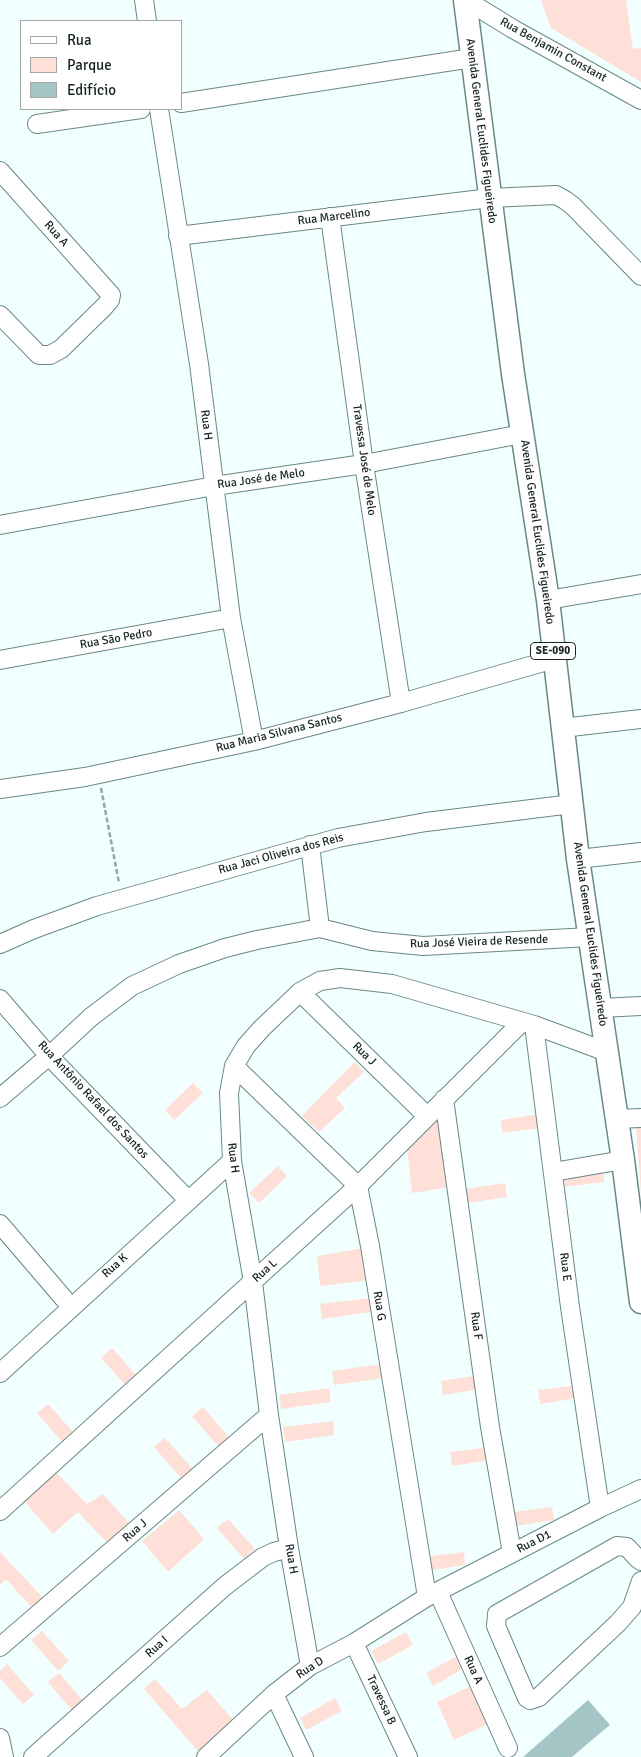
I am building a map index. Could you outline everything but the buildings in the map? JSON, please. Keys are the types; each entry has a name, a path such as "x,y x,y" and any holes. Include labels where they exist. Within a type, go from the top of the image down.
{"main road":[{"name":"Avenida General Euclides Figueiredo","path":"465,0 522,434 548,600 578,860 616,1119 635,1211 641,1302"}],"street":[{"path":"144,0 147,20"},
{"name":"Rua Benjamin Constant","path":"465,0 513,29 641,100"},
{"path":"182,103 472,58"},
{"path":"37,124 134,110"},
{"name":"Rua H","path":"159,110 199,364 231,618 254,741"},
{"name":"Rua A","path":"0,172 108,291 111,297 104,307 61,350 50,355 39,355 0,316"},
{"name":"Rua Marcelino","path":"178,236 490,198 556,196 565,200 641,276"},
{"name":"Travessa José de Melo","path":"330,217 364,464 402,703"},
{"name":"Rua José de Melo","path":"0,525 214,486 364,464 522,434"},
{"path":"548,600 641,584"},
{"name":"Rua São Pedro","path":"0,660 231,618"},
{"name":"Rua Maria Silvana Santos","path":"0,789 98,774 254,741 402,703 554,659"},
{"path":"562,728 641,719"},
{"name":"Rua Jaci Oliveira dos Reis","path":"0,944 34,929 122,898 338,838 426,822 572,804"},
{"path":"310,845 320,928"},
{"path":"578,860 641,852"},
{"name":"Rua José Vieira de Resende","path":"0,1098 91,1017 132,986 179,964 225,948 320,928 372,941 423,946 590,937"},
{"name":"Rua H","path":"310,1666 289,1548 269,1415 253,1282 232,1161 228,1093 234,1066 246,1046 262,1028 300,992 309,986 329,979 340,978 392,984 528,1024 607,1052"},
{"name":"Rua J","path":"300,992 427,1116"},
{"name":"Rua Antônio Rafael dos Santos","path":"0,999 49,1056 188,1200"},
{"path":"601,1008 641,1006"},
{"name":"Rua L","path":"0,1511 358,1186 444,1099 528,1024"},
{"name":"Rua E","path":"528,1024 553,1172 570,1307 600,1508"},
{"path":"234,1066 358,1186"},
{"name":"Rua F","path":"444,1099 490,1427 512,1553"},
{"path":"616,1119 641,1118"},
{"path":"553,1172 623,1160"},
{"name":"Rua K","path":"0,1373 232,1161"},
{"name":"Rua G","path":"358,1186 433,1594"},
{"path":"0,1224 71,1307"},
{"name":"Rua J","path":"0,1647 269,1415"},
{"name":"Rua D1","path":"433,1594 600,1508 641,1489"},
{"path":"641,1561 627,1547 617,1546 497,1614 496,1626 530,1700 539,1697 618,1623 632,1606 641,1581"},
{"name":"Rua I","path":"33,1757 232,1580 270,1553 289,1548"},
{"name":"Rua A","path":"433,1594 508,1748"},
{"name":"Rua D","path":"206,1757 274,1694 310,1666 354,1643 433,1594"},
{"name":"Travessa B","path":"354,1643 408,1757"},
{"path":"274,1694 304,1757"},
{"path":"0,1738 4,1757"}],"path":[{"path":"98,774 122,898"}],"green space":[{"path":"541,0 626,0 633,49 641,48 641,82 551,28"},
{"path":"355,1062 364,1072 336,1098 345,1108 319,1132 302,1116"},
{"path":"193,1083 203,1093 174,1120 165,1110"},
{"path":"539,1114 541,1128 502,1133 501,1120"},
{"path":"443,1115 451,1187 412,1193 407,1147"},
{"path":"641,1126 641,1194 636,1127"},
{"path":"278,1166 287,1176 259,1203 249,1193"},
{"path":"603,1168 604,1182 565,1187 564,1174"},
{"path":"505,1183 507,1197 468,1203 466,1189"},
{"path":"364,1248 370,1280 320,1286 317,1256"},
{"path":"370,1298 372,1312 322,1319 320,1304"},
{"path":"112,1348 139,1378 128,1388 101,1358"},
{"path":"382,1364 384,1378 334,1385 332,1371"},
{"path":"480,1375 481,1389 443,1395 441,1381"},
{"path":"577,1385 578,1398 540,1404 538,1390"},
{"path":"329,1388 331,1402 281,1409 279,1395"},
{"path":"48,1404 75,1434 64,1444 37,1413"},
{"path":"203,1407 229,1437 218,1446 192,1416"},
{"path":"333,1421 334,1435 285,1442 283,1427"},
{"path":"165,1438 192,1468 181,1478 154,1447"},
{"path":"489,1447 491,1460 452,1466 450,1452"},
{"path":"55,1471 87,1504 103,1494 129,1523 107,1543 78,1512 53,1534 23,1500"},
{"path":"552,1507 554,1520 515,1526 513,1512"},
{"path":"179,1510 204,1539 168,1572 142,1541"},
{"path":"228,1519 255,1549 244,1559 217,1528"},
{"path":"0,1552 44,1599 33,1609 6,1579 0,1585"},
{"path":"464,1552 465,1565 427,1571 425,1557"},
{"path":"42,1631 69,1661 58,1671 31,1640"},
{"path":"406,1632 413,1645 378,1664 371,1651"},
{"path":"461,1654 468,1666 433,1686 426,1673"},
{"path":"7,1664 34,1695 23,1704 0,1678 0,1671"},
{"path":"59,1673 85,1703 74,1713 48,1682"},
{"path":"155,1679 182,1709 207,1690 235,1722 198,1751 144,1689"},
{"path":"471,1686 488,1724 454,1740 437,1702"},
{"path":"335,1698 342,1711 306,1730 300,1718"}]}
